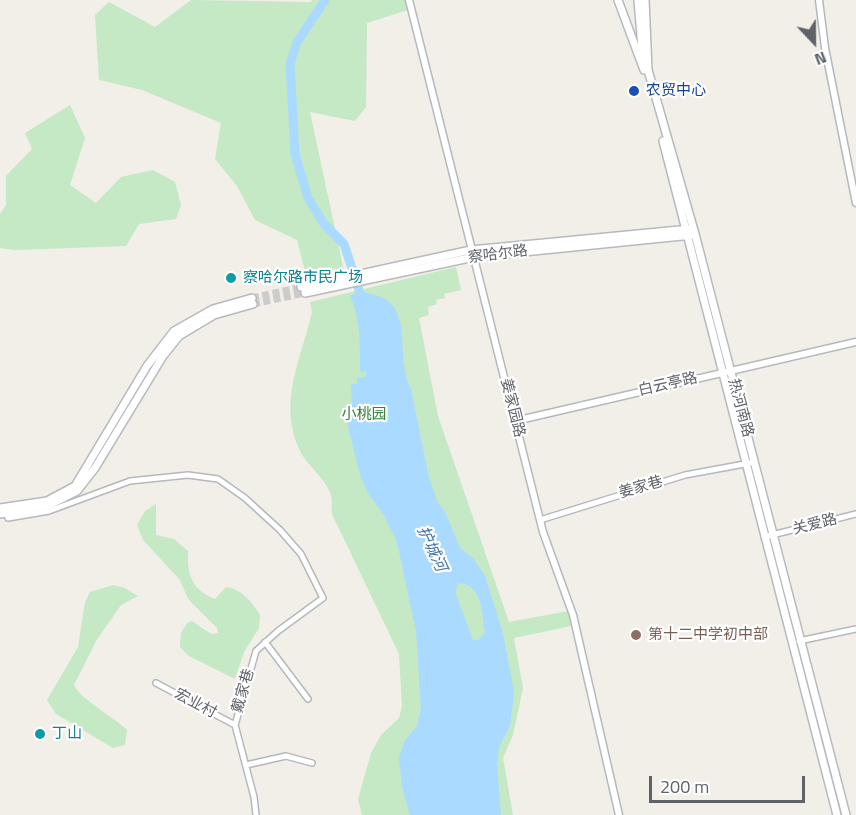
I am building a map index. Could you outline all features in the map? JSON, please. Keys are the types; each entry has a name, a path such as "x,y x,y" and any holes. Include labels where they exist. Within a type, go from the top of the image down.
{"main road":[{"path":"618,0 644,70"},
{"name":"热河南路","path":"638,0 644,70 730,372 846,815"},
{"name":"热河南路","path":"645,0 648,70 691,232 721,373 837,815"},
{"name":"察哈尔路","path":"303,290 472,253 691,232"},
{"path":"3,510 49,505 77,491 95,468 163,356 179,336 214,315 252,301"}],"street":[{"name":"姜家园路","path":"409,0 540,520 573,615 619,815"},
{"path":"819,0 825,48 856,203"},
{"name":"白云亭路","path":"515,421 856,342"},
{"name":"姜家巷","path":"540,520 685,475 754,463"},
{"name":"戴家巷","path":"3,510 8,518 49,511 130,481 188,475 218,479 245,498 280,530 301,554 323,598 256,651 235,725 256,815"},
{"name":"关爱路","path":"764,537 856,514"},
{"path":"792,644 856,629"},
{"path":"265,642 308,699"},
{"name":"宏业村","path":"156,683 235,725"},
{"path":"246,765 286,756 312,763"}],"green space":[{"path":"191,0 311,2 312,0 409,0 411,9 367,23 366,107 355,121 310,112 344,271 307,279 297,240 255,220 237,186 215,159 221,123 142,90 99,80 95,15 109,2 155,27"},
{"path":"70,105 85,138 70,185 96,203 121,177 153,170 175,182 181,205 176,219 139,224 126,246 15,250 0,248 0,214 6,205 6,176 32,149 25,133"},
{"name":"小桃园","path":"456,267 461,290 444,294 445,298 436,300 437,304 428,307 429,315 419,318 438,416 509,622 568,611 571,626 514,638 523,688 513,735 503,758 513,815 362,815 358,799 371,753 381,735 399,718 402,706 399,654 332,514 332,498 329,490 300,451 293,433 291,398 293,381 312,312 310,302"},
{"path":"156,504 156,535 174,539 188,551 190,574 196,586 215,599 226,587 237,590 250,601 260,615 259,628 244,652 235,679 189,656 180,647 181,633 187,623 192,621 211,634 218,633 217,628 188,599 180,580 143,540 137,525 145,511"},
{"path":"113,585 125,588 138,596 121,605 96,641 74,685 84,697 127,730 125,745 113,748 56,714 47,700 78,647 85,602 90,592"}],"water":[{"name":"护城河","path":"360,293 379,296 391,304 398,315 406,375 411,389 429,478 438,503 445,512 460,548 473,558 485,576 503,633 514,693 510,726 499,747 497,764 501,815 410,815 402,787 399,758 404,742 417,726 421,708 416,631 397,542 360,475 343,407 352,406 351,384 357,384 357,378 366,377 366,371 360,372 358,323 350,295","holes":["459,583 467,585 477,595 482,609 485,632 479,640 473,640 455,592"]}],"waterway":[{"path":"325,0 297,42 290,64 295,154 308,198 324,224 344,244 360,293 365,301"}],"tunnel":[{"path":"252,298 301,287"},
{"path":"253,304 305,293"}],"place":[{"name":"农贸中心","path":"634,91"},
{"name":"察哈尔路市民广场","path":"231,278"},
{"name":"第十二中学初中部","path":"636,635"},
{"name":"丁山","path":"40,734"}]}
